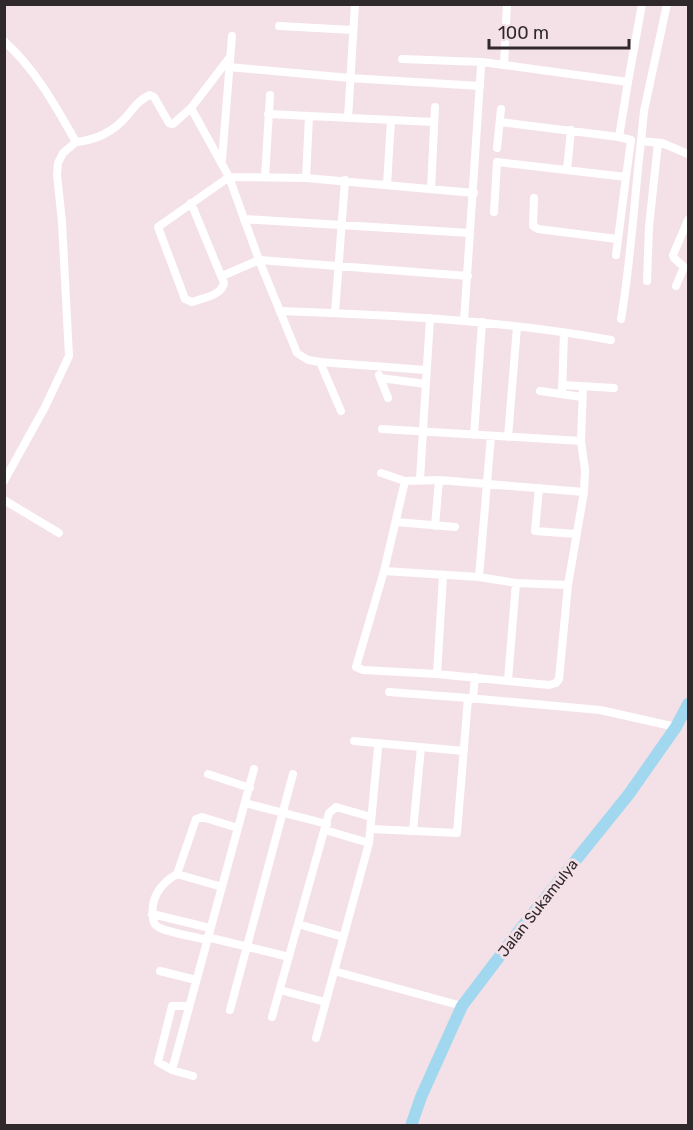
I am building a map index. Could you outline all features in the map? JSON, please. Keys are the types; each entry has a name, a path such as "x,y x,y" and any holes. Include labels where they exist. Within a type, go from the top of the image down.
{"main road":[{"name":"Jalan Sukamulya","path":"411,1125 421,1097 462,1006 518,932 629,794 688,704"}],"street":[{"path":"348,117 355,4"},
{"path":"504,65 507,4"},
{"path":"619,136 642,4"},
{"path":"621,319 628,278 644,111 667,4"},
{"path":"279,26 353,30"},
{"path":"222,161 232,36"},
{"path":"4,41 24,58 44,85 76,142"},
{"path":"4,481 45,407 69,356 62,222 57,174 58,163 63,153 76,142 105,135 114,129 139,101 150,95 154,97 170,124 173,124 190,108 230,57"},
{"path":"402,59 482,62 628,82"},
{"path":"228,68 480,86"},
{"path":"464,321 482,68"},
{"path":"265,177 270,95"},
{"path":"431,189 435,107"},
{"path":"190,108 230,177 259,260 297,353 308,360 320,362 426,370"},
{"path":"497,148 501,109"},
{"path":"268,114 434,122"},
{"path":"306,178 309,116"},
{"path":"387,185 391,120"},
{"path":"500,123 619,136 631,140 616,255"},
{"path":"567,170 571,130"},
{"path":"641,141 658,143 688,153"},
{"path":"647,281 649,218 658,143"},
{"path":"494,212 497,162 626,177"},
{"path":"191,203 222,276 224,286 219,292 192,302 185,299 158,226 191,203 230,177 345,180 474,193"},
{"path":"335,313 345,180"},
{"path":"534,198 533,226 538,229 617,239"},
{"path":"244,219 470,233"},
{"path":"676,286 684,267 673,255 688,220"},
{"path":"222,276 259,260 468,276"},
{"path":"280,310 483,322 611,340"},
{"path":"420,479 430,318"},
{"path":"474,435 483,322"},
{"path":"508,436 517,327"},
{"path":"562,389 564,333"},
{"path":"320,362 341,411"},
{"path":"374,366 388,398"},
{"path":"380,378 426,384"},
{"path":"405,481 384,572 357,667 363,670 475,677 549,685 556,683 559,679 568,585 584,492 585,470 581,441 583,387"},
{"path":"540,391 583,387 614,388"},
{"path":"562,389 582,397"},
{"path":"382,429 581,441"},
{"path":"479,577 490,436"},
{"path":"381,473 405,481 439,480 584,492"},
{"path":"435,526 439,480"},
{"path":"540,488 535,531 576,534"},
{"path":"4,500 59,533"},
{"path":"396,522 454,528"},
{"path":"384,572 568,585"},
{"path":"437,674 443,576"},
{"path":"508,680 516,583"},
{"path":"371,829 458,833 464,751 470,698 475,677"},
{"path":"389,692 600,710 675,727"},
{"path":"354,741 464,751"},
{"path":"413,831 421,747"},
{"path":"316,1038 369,843 378,748"},
{"path":"172,1070 254,769"},
{"path":"208,774 250,788"},
{"path":"230,1010 293,774"},
{"path":"245,803 283,813 369,843"},
{"path":"272,1017 329,813 336,807 371,818"},
{"path":"177,874 196,819 202,817 238,828"},
{"path":"222,887 177,874 169,878 153,901 152,914 155,924 160,928 289,957"},
{"path":"152,914 210,928"},
{"path":"298,924 343,937"},
{"path":"160,971 196,980"},
{"path":"334,971 462,1006"},
{"path":"280,990 326,1002"},
{"path":"189,1006 172,1006 158,1058 160,1064 193,1076"}]}
